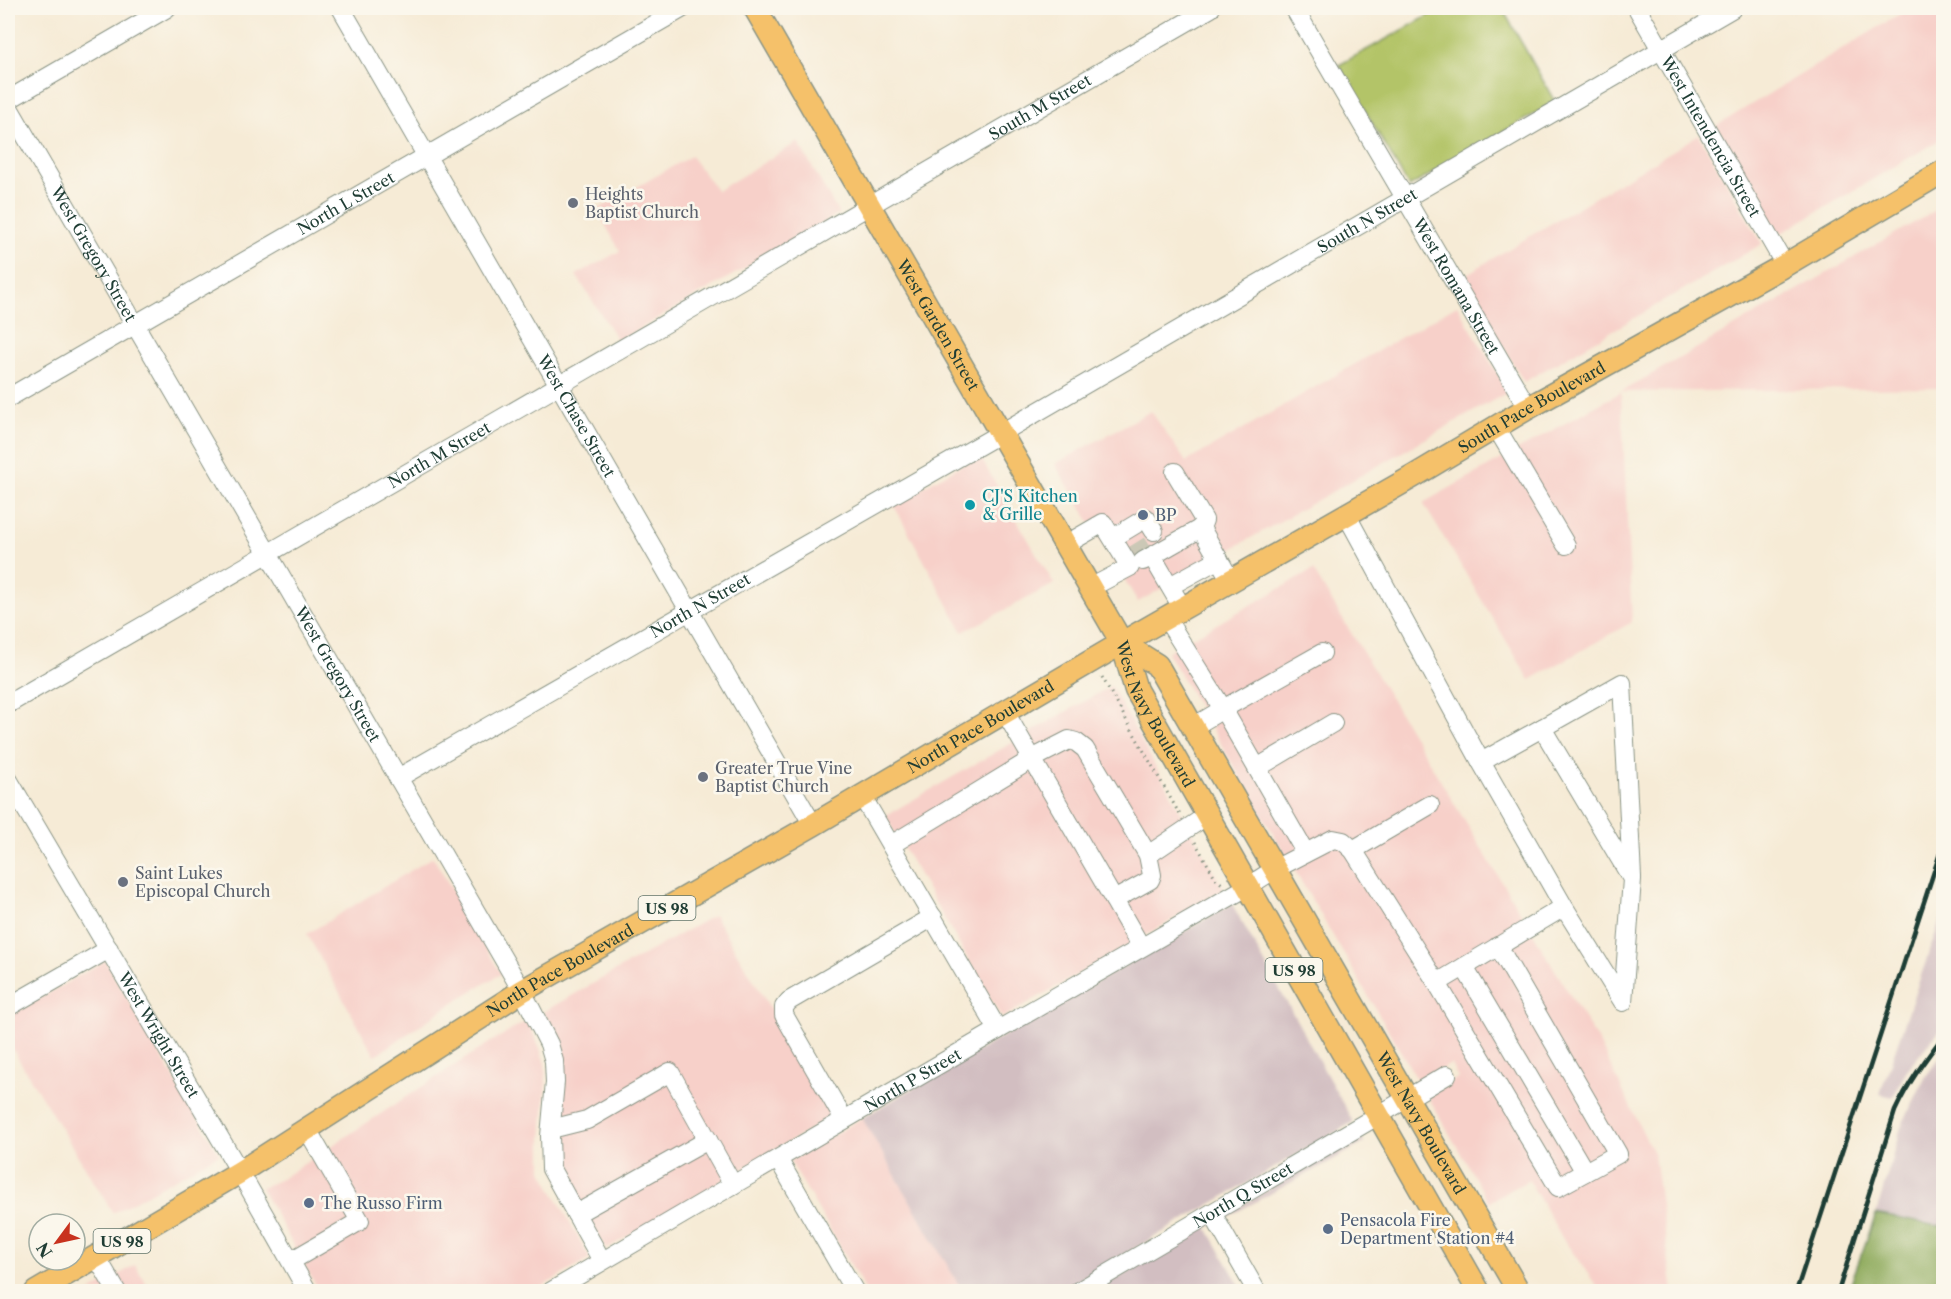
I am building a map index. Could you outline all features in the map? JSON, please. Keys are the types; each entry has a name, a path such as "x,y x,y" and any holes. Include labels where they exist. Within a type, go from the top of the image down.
{"main road":[{"name":"West Garden Street","path":"755,8 1122,643"},
{"name":"South Pace Boulevard","path":"1122,643 1528,408 1785,265 1944,171"},
{"name":"North Pace Boulevard","path":"36,1292 240,1172 522,991 813,825 1122,643"},
{"name":"West Navy Boulevard","path":"1122,643 1157,665 1519,1292"},
{"name":"West Navy Boulevard","path":"1122,643 1136,690 1246,887 1479,1292"}],"street":[{"path":"8,100 167,8"},
{"name":"West Chase Street","path":"341,8 813,825"},
{"name":"North L Street","path":"8,398 684,8"},
{"name":"South M Street","path":"869,206 1211,8"},
{"name":"West Romana Street","path":"1294,8 1528,408"},
{"name":"West Intendencia Street","path":"1637,8 1785,265"},
{"name":"South N Street","path":"1001,433 1733,8"},
{"name":"West Gregory Street","path":"8,106 522,991 549,1044 554,1061 551,1169 602,1261"},
{"name":"North M Street","path":"8,704 869,206"},
{"path":"1496,427 1566,544"},
{"name":"North N Street","path":"398,778 1001,433"},
{"path":"1175,472 1204,520 1201,528"},
{"path":"1346,514 1481,762 1564,907 1623,1002 1632,879 1622,683 1481,762"},
{"path":"1065,544 1103,523 1143,547 1170,586 1175,614 1222,709 1305,852"},
{"path":"1090,588 1143,547 1201,528"},
{"path":"1201,528 1231,581"},
{"path":"1170,586 1219,559"},
{"path":"1193,727 1323,653"},
{"path":"1005,712 1141,948"},
{"path":"1257,768 1333,723"},
{"path":"1542,728 1632,879"},
{"path":"891,845 1032,759 1069,740 1085,749 1148,855 1152,874 1150,880 1114,900"},
{"name":"West Wright Street","path":"8,779 240,1172 308,1292"},
{"path":"862,795 998,1029"},
{"path":"1430,805 1353,850 1437,983 1558,1187 1618,1154 1498,946"},
{"path":"1148,855 1206,816"},
{"name":"North P Street","path":"550,1292 1305,852 1333,839 1343,841 1353,850"},
{"path":"1437,983 1564,907"},
{"path":"844,1120 784,1015 784,1007 789,1001 933,917"},
{"path":"8,1007 109,949"},
{"path":"1464,967 1585,1172"},
{"path":"551,1130 587,1120 670,1072 733,1185"},
{"name":"North Q Street","path":"1077,1292 1447,1075"},
{"path":"291,1261 360,1221 307,1129"},
{"path":"576,1214 708,1140"},
{"path":"778,1159 855,1292"},
{"path":"1212,1213 1257,1292"},
{"path":"96,1256 117,1292"}],"shaded area":[{"path":"1910,8 1943,8 1943,138 1778,235 1716,126"},
{"path":"1699,135 1762,244 1524,382 1462,277"},
{"path":"798,142 839,214 618,341 576,275 620,251 597,210 691,156 717,191"},
{"path":"1943,206 1943,388 1621,392"},
{"path":"1457,305 1508,392 1138,602 1055,464 1151,411 1186,462"},
{"path":"1621,392 1632,622 1530,680 1423,503"},
{"path":"979,455 1054,584 963,632 893,504"},
{"path":"1313,570 1601,1046 1654,1155 1673,1291 1603,1291 1598,1288 1559,1233 1529,1180 1489,1202 1427,1095 1458,1078 1451,1064 1418,1081 1167,652"},
{"path":"1111,686 1224,890 1002,1018 885,816"},
{"path":"433,857 501,974 460,998 375,1056 307,934"},
{"path":"1232,904 1353,1122 1061,1291 963,1292 862,1118"},
{"path":"1943,912 1943,1027 1906,1071 1893,1097 1880,1094"},
{"path":"714,915 835,1115 606,1249 560,1166 563,1060 557,1039 543,1012"},
{"path":"105,961 219,1154 113,1213 8,1042 8,1017"},
{"path":"527,1021 545,1064 542,1171 590,1259 534,1291 319,1291 261,1188 281,1179 489,1043"},
{"path":"1943,1053 1943,1227 1876,1214 1901,1127 1926,1076"},
{"path":"862,1118 963,1291 866,1291 790,1161"},
{"path":"1361,1136 1364,1143 1207,1228 1243,1291 1093,1292"},
{"path":"135,1265 151,1291 90,1292"}],"green space":[{"path":"1426,8 1502,8 1555,102 1409,187 1339,65 1430,15"},
{"path":"1876,1214 1943,1227 1943,1291 1848,1291"}],"tunnel":[{"path":"1137,542 1145,555"}],"railway":[{"path":"1796,1292 1944,841"},
{"path":"1838,1292 1895,1111 1911,1081 1944,1035"}],"place":[{"name":"Heights Baptist Church","path":"573,203"},
{"name":"CJ'S Kitchen & Grille","path":"970,505"},
{"name":"BP","path":"1143,515"},
{"name":"Greater True Vine Baptist Church","path":"703,777"},
{"name":"Saint Lukes Episcopal Church","path":"123,882"},
{"name":"The Russo Firm","path":"309,1203"},
{"name":"Pensacola Fire Department Station #4","path":"1328,1229"}]}
